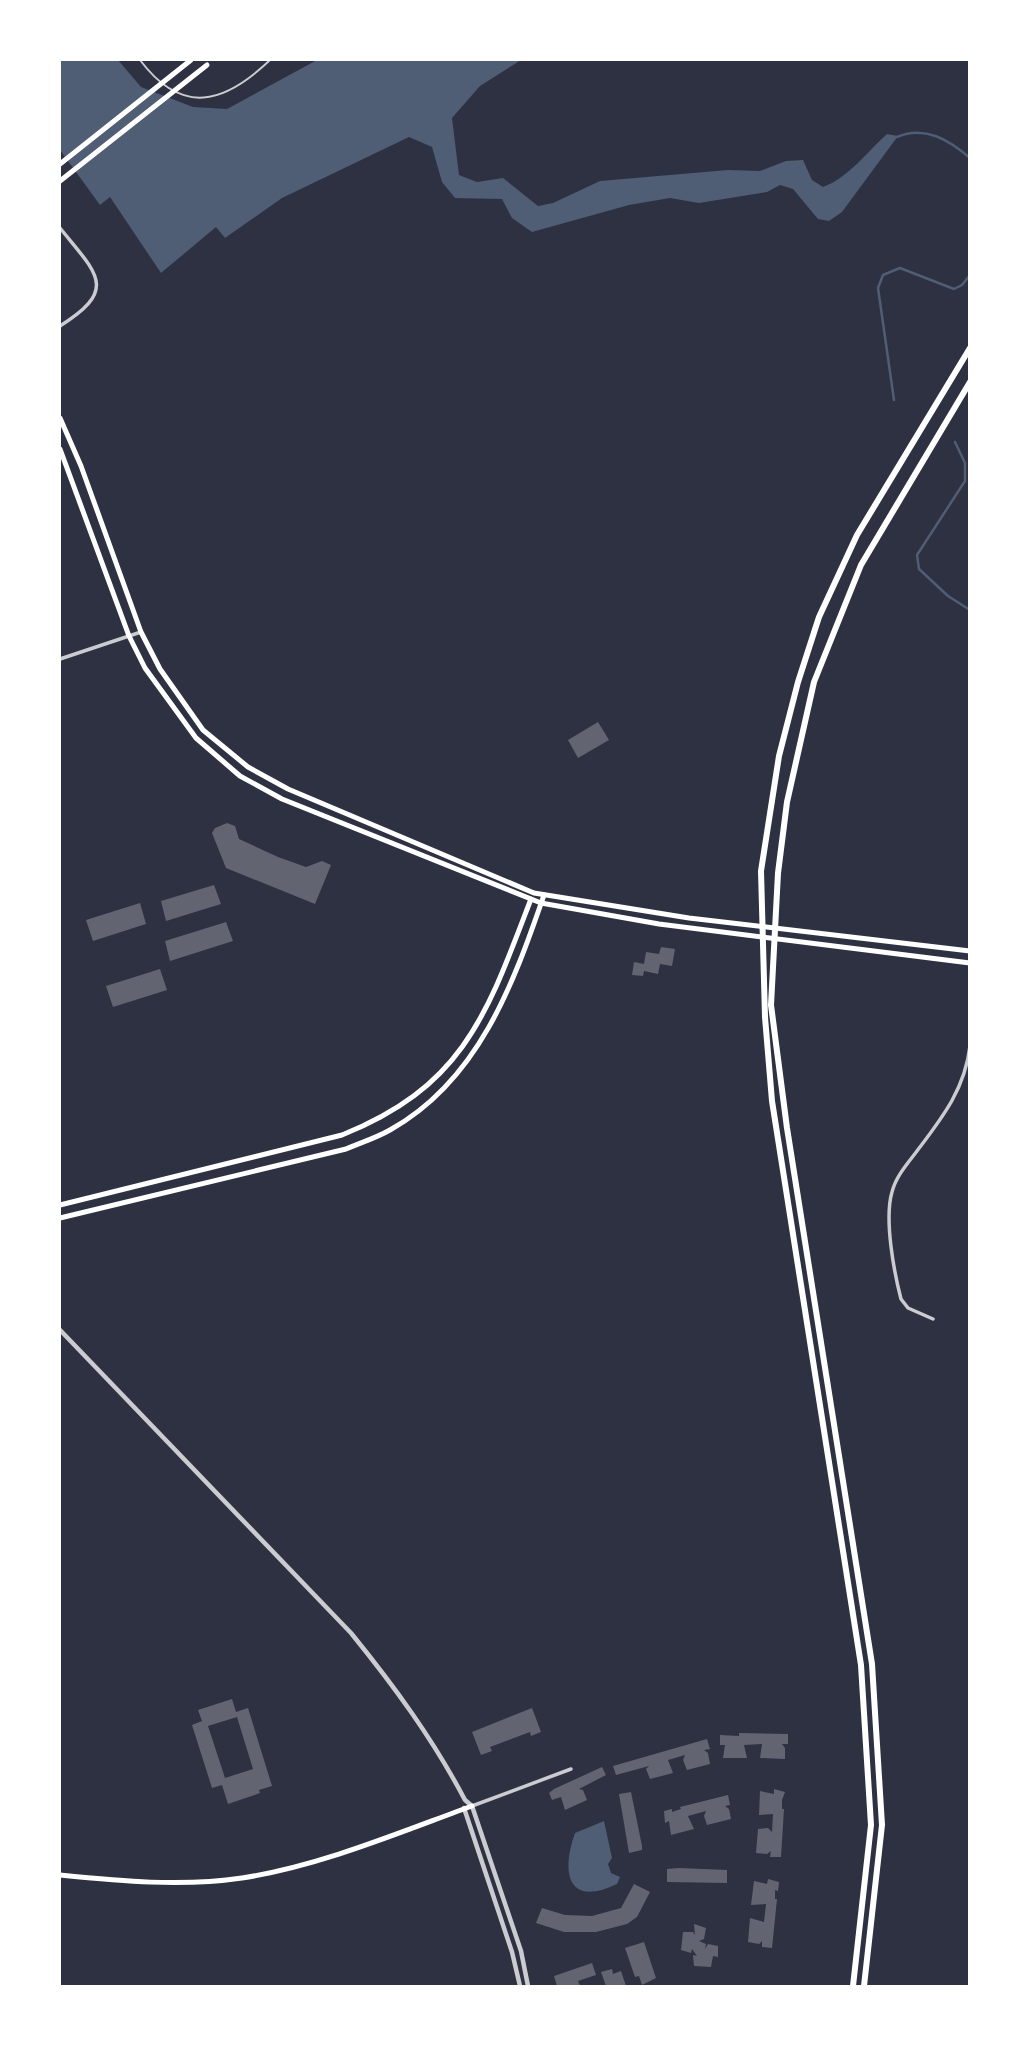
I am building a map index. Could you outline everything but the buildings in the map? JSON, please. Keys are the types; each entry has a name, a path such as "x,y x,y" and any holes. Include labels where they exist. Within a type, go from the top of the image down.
{"highway":[{"path":"853,1986 870,1825 861,1665 772,1101 761,871 779,756 819,617 857,535 970,348"},
{"path":"864,1986 882,1825 872,1664 787,1128 771,1005 778,873 787,802 814,682 861,565 970,382"}],"main road":[{"path":"60,164 191,60"},
{"path":"60,181 208,62"},
{"path":"60,418 81,466 141,632 160,669 203,730 248,768 288,789 534,893 689,918 970,951"},
{"path":"60,449 129,636 145,668 196,738 240,776 282,799 541,903 659,924 970,963"},
{"path":"60,1205 342,1135 382,1119 423,1092 462,1050 492,999 534,893"},
{"path":"60,1218 346,1149 390,1130 431,1101 471,1059 501,1006 544,895"},
{"path":"60,1875 140,1883 241,1878 280,1870 382,1839 472,1805"}],"street":[{"path":"60,228 90,266 98,290 94,301 60,326"},
{"path":"60,659 141,632"},
{"path":"933,1319 908,1308 901,1299 890,1219 892,1191 900,1174 951,1107 968,1062 970,1046"},
{"path":"60,1330 351,1633 422,1726 465,1800 472,1805 521,1951 528,1986"},
{"path":"472,1805 571,1769"},
{"path":"465,1800 464,1809 512,1952 520,1986"}],"lane":[{"path":"140,60 182,96 196,99 233,88 252,77 270,60"}],"water":[{"path":"60,60 118,60 141,87 193,107 227,109 317,60 521,60 480,86 452,118 459,175 477,182 503,178 538,206 553,203 600,181 728,170 760,171 786,161 803,160 812,180 823,187 849,171 887,134 898,136 842,212 829,221 818,219 793,189 780,185 767,192 699,203 670,198 629,205 532,232 512,218 502,199 455,198 442,182 432,147 409,137 282,198 225,238 216,227 161,273 110,197 100,205 60,150"},
{"path":"604,1821 612,1858 608,1864 611,1873 620,1877 617,1884 587,1892 578,1889 572,1882 569,1873 571,1847 575,1833"}],"waterway":[{"path":"897,137 917,133 936,136 954,145 970,158"},
{"path":"894,400 878,288 883,275 900,268 954,289 962,285 970,275"},
{"path":"955,442 965,463 965,481 917,555 919,569 948,596 970,610"}]}
